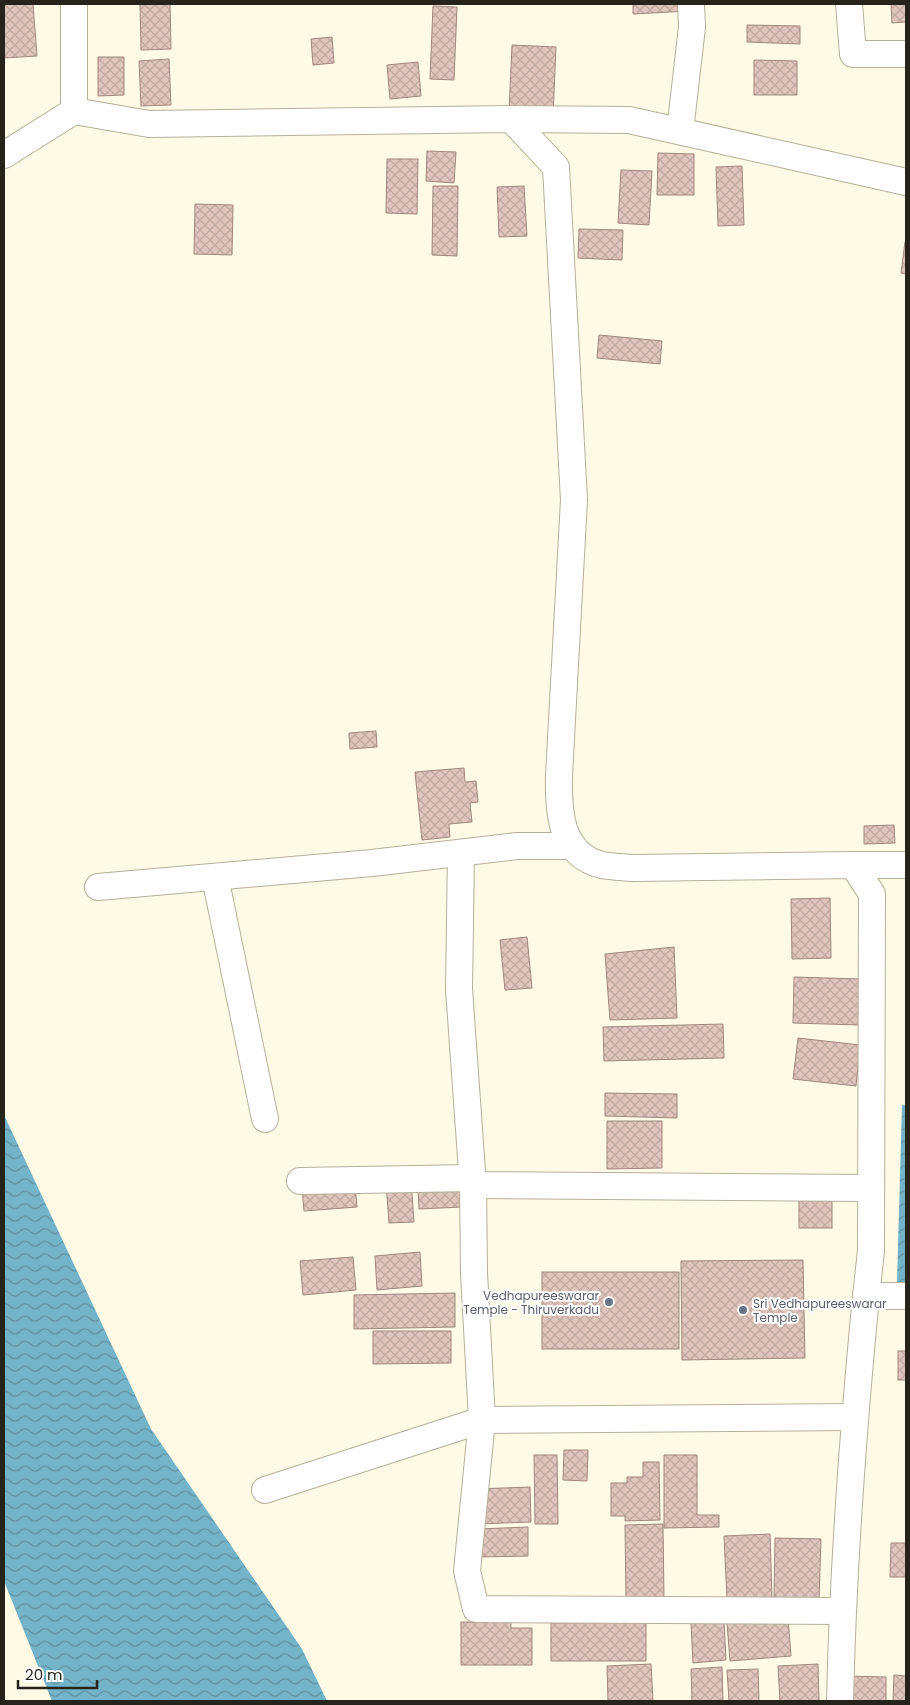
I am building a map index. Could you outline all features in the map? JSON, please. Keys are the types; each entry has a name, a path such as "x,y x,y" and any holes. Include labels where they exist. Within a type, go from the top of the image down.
{"street":[{"path":"74,4 74,111"},
{"path":"680,131 692,27 691,4"},
{"path":"849,4 852,54 906,54"},
{"path":"4,155 74,111 149,124 511,119 629,120 906,182"},
{"path":"511,119 556,167 574,500 558,799 562,826 573,846 579,852 594,862 617,867 906,864"},
{"path":"98,887 461,853 517,846 573,846"},
{"path":"461,853 459,989 472,1181 474,1273 482,1420 467,1570 476,1609 842,1611"},
{"path":"840,1701 842,1611 855,1417 871,1251 872,894 854,865"},
{"path":"215,877 265,1119"},
{"path":"300,1181 472,1181 871,1188"},
{"path":"866,1296 906,1296"},
{"path":"264,1490 482,1420 855,1417"}],"water":[{"path":"902,1105 906,1105 906,1282 897,1282"},
{"path":"4,1115 151,1429 302,1649 327,1701 52,1701 4,1581"}],"building":[{"path":"4,4 33,4 37,56 4,58"},
{"path":"140,4 170,4 171,49 141,50"},
{"path":"633,4 687,4 688,11 633,14"},
{"path":"891,4 906,4 906,22 892,23"},
{"path":"433,6 457,7 454,80 430,79"},
{"path":"747,25 800,26 800,44 747,42"},
{"path":"332,37 334,63 313,65 311,39"},
{"path":"512,45 556,47 553,115 509,112"},
{"path":"98,57 124,57 124,95 98,96"},
{"path":"169,59 171,105 141,106 139,61"},
{"path":"754,60 797,61 797,95 754,95"},
{"path":"418,62 421,96 390,99 387,65"},
{"path":"427,151 456,152 454,183 426,181"},
{"path":"658,153 694,154 694,195 657,195"},
{"path":"387,159 418,159 417,214 386,213"},
{"path":"742,166 744,225 718,226 716,167"},
{"path":"621,170 652,171 649,225 618,223"},
{"path":"433,186 458,186 457,256 432,255"},
{"path":"524,186 527,236 499,237 497,187"},
{"path":"195,204 233,205 232,255 194,254"},
{"path":"579,229 623,230 622,260 578,258"},
{"path":"906,243 906,274 901,273"},
{"path":"599,335 662,341 660,364 597,358"},
{"path":"376,731 377,747 350,749 349,733"},
{"path":"464,768 465,782 476,781 478,802 470,803 472,822 449,824 450,837 422,840 415,772"},
{"path":"894,825 895,843 864,844 864,826"},
{"path":"830,898 831,958 792,959 791,899"},
{"path":"527,937 532,988 505,990 500,940"},
{"path":"674,947 677,1018 610,1020 605,954"},
{"path":"794,977 861,979 859,1025 793,1023"},
{"path":"723,1024 724,1058 604,1061 603,1027"},
{"path":"798,1038 860,1045 856,1086 793,1079"},
{"path":"605,1093 677,1094 677,1118 605,1116"},
{"path":"607,1121 662,1121 662,1168 607,1169"},
{"path":"411,1181 414,1222 389,1223 386,1183"},
{"path":"461,1182 462,1207 419,1209 418,1184"},
{"path":"355,1184 357,1207 304,1211 302,1188"},
{"path":"799,1199 832,1199 832,1228 799,1228"},
{"path":"420,1252 422,1286 377,1290 375,1256"},
{"path":"353,1257 356,1290 303,1295 300,1261"},
{"name":"Sri Vedhapureeswarar Temple","path":"803,1260 805,1358 682,1360 681,1261"},
{"path":"542,1272 679,1272 679,1349 542,1349"},
{"path":"455,1293 455,1327 354,1329 354,1295"},
{"path":"373,1331 451,1331 451,1363 373,1364"},
{"path":"898,1351 906,1351 906,1380 898,1380"},
{"path":"564,1450 588,1450 587,1481 563,1480"},
{"path":"534,1455 557,1455 558,1524 535,1524"},
{"path":"664,1455 697,1455 697,1515 719,1515 719,1527 664,1528"},
{"path":"643,1462 659,1462 660,1520 625,1521 625,1516 611,1516 611,1483 627,1483 627,1477 643,1477"},
{"path":"530,1487 531,1522 478,1524 476,1489"},
{"path":"663,1524 664,1600 626,1600 625,1525"},
{"path":"528,1527 528,1556 479,1557 478,1529"},
{"path":"770,1534 772,1598 727,1599 724,1536"},
{"path":"775,1538 821,1539 819,1600 774,1599"},
{"path":"891,1543 906,1543 906,1577 890,1577"},
{"path":"788,1618 791,1656 730,1661 727,1623"},
{"path":"724,1621 726,1660 693,1663 691,1623"},
{"path":"461,1622 511,1622 511,1628 532,1628 532,1665 461,1665"},
{"path":"646,1622 646,1661 551,1661 551,1623"},
{"path":"651,1664 653,1701 608,1701 607,1666"},
{"path":"818,1664 819,1701 780,1701 778,1666"},
{"path":"722,1667 723,1701 692,1701 691,1669"},
{"path":"758,1669 759,1701 729,1701 727,1670"},
{"path":"894,1675 906,1676 906,1701 893,1701"},
{"path":"845,1676 886,1677 886,1701 846,1701"}],"place":[{"name":"Vedhapureeswarar Temple - Thiruverkadu","path":"609,1302"},
{"name":"Sri Vedhapureeswarar Temple","path":"743,1310"}]}
